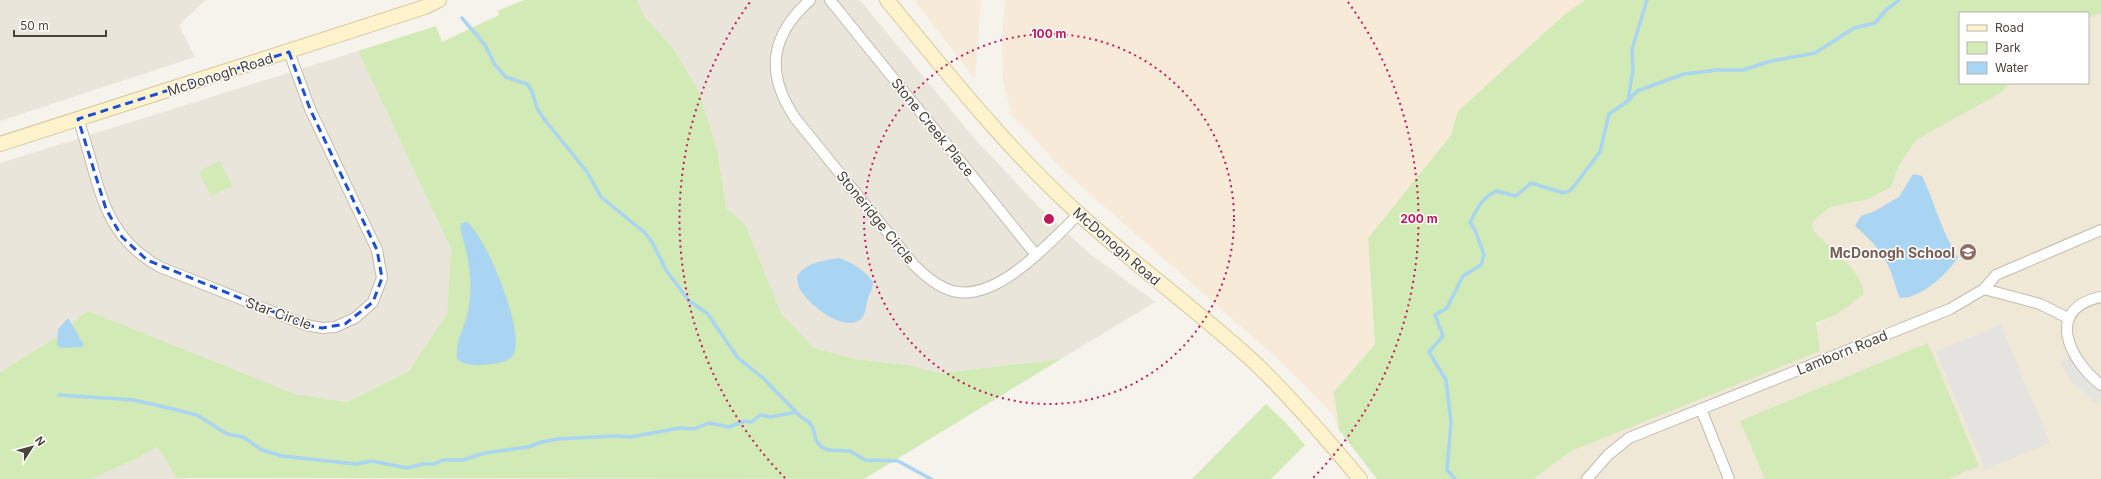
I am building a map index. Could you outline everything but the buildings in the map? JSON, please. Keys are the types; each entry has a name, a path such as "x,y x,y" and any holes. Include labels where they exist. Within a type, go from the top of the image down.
{"main road":[{"name":"McDonogh Road","path":"0,144 289,52 425,7 439,0"},
{"name":"McDonogh Road","path":"887,0 988,122 1079,214 1258,366 1302,410 1360,479"}],"street":[{"name":"Stoneridge Circle","path":"810,0 798,11 784,29 778,46 775,66 778,86 795,118 914,265 927,278 943,287 958,292 975,291 991,287 1006,279 1036,255 1079,214"},
{"name":"Stone Creek Place","path":"830,0 1036,255"},
{"name":"Star Circle","path":"78,119 108,214 122,237 147,260 160,268 306,325 322,328 345,324 364,312 373,302 382,278 381,264 372,238 310,109 289,52"},
{"name":"Lamborn Road","path":"1587,479 1608,455 1629,438 1950,308 1984,289 1996,275 2101,231"},
{"path":"1984,289 2040,304 2068,318"},
{"path":"2101,297 2079,305 2073,309 2068,318 2068,334 2074,355 2081,367 2101,385"},
{"path":"1701,409 1729,479"}],"highlighted area":[{"path":"289,52 310,109 377,250 382,278 373,302 345,324 322,328 306,325 147,260 122,237 106,209 78,119"}],"shaded area":[{"path":"0,0 206,0 179,25 195,57 0,121"},
{"path":"637,0 860,0 974,138 1038,206 1089,253 1155,302 1061,359 941,373 908,365 855,359 814,348 781,313 746,226 726,208 718,154 673,48 644,16"},
{"path":"914,0 981,0 975,79"},
{"path":"1005,0 1585,0 1564,15 1458,111 1451,135 1368,238 1375,344 1334,392 1339,430 1333,415 1281,362 1063,170 1011,114 1003,79 1002,42"},
{"name":"McDonogh School","path":"2101,13 2101,479 1533,479 1571,451 1834,316 1846,261 1823,242 1812,229 1813,221 1830,207 1869,199 1891,187 1898,167 1916,140 2002,92 2008,84 2089,84 2089,18"},
{"path":"358,51 451,249 447,314 409,371 347,402 295,394 89,311 63,333 0,372 0,163"},
{"path":"2001,325 2050,443 1985,470 1936,352"},
{"path":"2074,355 2101,385 2101,398 2097,404 2072,382 2060,362"},
{"path":"157,447 177,478 193,479 91,479 138,458"}],"green space":[{"path":"524,0 637,0 644,16 673,48 699,92 718,154 726,208 746,226 781,313 814,348 855,359 908,365 941,373 1061,359 864,479 177,478 157,447 138,458 91,479 0,479 0,372 63,333 78,318 89,311 295,394 347,402 409,371 447,314 451,249 358,51 436,26 442,42 499,15 497,11"},
{"path":"1585,0 2101,0 2101,13 2089,18 2089,12 1959,12 1959,84 2008,84 2002,92 1916,140 1898,167 1891,187 1869,199 1830,207 1813,221 1812,229 1850,266 1861,284 1864,294 1834,316 1816,323 1820,351 1571,451 1533,479 1377,479 1339,430 1334,392 1375,344 1368,238 1451,135 1458,111 1564,15"},
{"path":"220,161 232,186 211,196 199,171"},
{"path":"1928,343 1979,466 1948,479 1765,479 1740,421"},
{"path":"1266,404 1286,423 1305,445 1271,479 1192,479"}],"water":[{"path":"1913,174 1922,176 1942,227 1958,257 1941,278 1925,290 1908,297 1900,298 1891,272 1884,258 1871,241 1855,226 1861,216 1873,212 1899,197"},
{"path":"467,222 475,231 494,265 510,308 516,344 513,355 506,361 500,363 473,365 464,363 457,359 457,346 467,317 470,300 469,269 460,228 462,223"},
{"path":"839,258 858,267 873,282 864,315 858,321 851,323 843,322 826,315 805,297 798,284 797,276 801,271 810,265"},
{"path":"68,318 84,345 82,347 61,348 57,345 58,329"}],"waterway":[{"path":"1628,100 1633,70 1632,49 1647,0"},
{"path":"1455,479 1447,470 1451,422 1446,380 1429,352 1443,336 1435,315 1447,308 1463,276 1481,265 1484,255 1475,230 1470,222 1483,200 1496,191 1516,196 1531,183 1564,193 1571,190 1600,152 1609,114 1628,101 1637,91 1684,74 1717,70 1743,70 1771,61 1815,53 1854,28 1875,23 1886,10 1899,0"},
{"path":"462,18 485,45 495,65 506,77 527,84 532,91 537,108 544,119 587,172 601,197 644,232 652,242 666,270 689,301 707,313 738,358 763,378 801,417 809,422 813,428 816,440 821,447 829,450 850,451 865,460 898,461 931,479"},
{"path":"59,395 134,400 197,415 227,434 243,437 262,450 282,456 356,464 372,461 407,468 423,464 434,464 443,460 463,460 485,453 528,447 557,439 615,436 631,437 679,428 694,429 709,423 729,427 745,421 752,422 760,415 771,417 796,412"}],"place":[{"name":"McDonogh School","path":"1968,252"}]}
